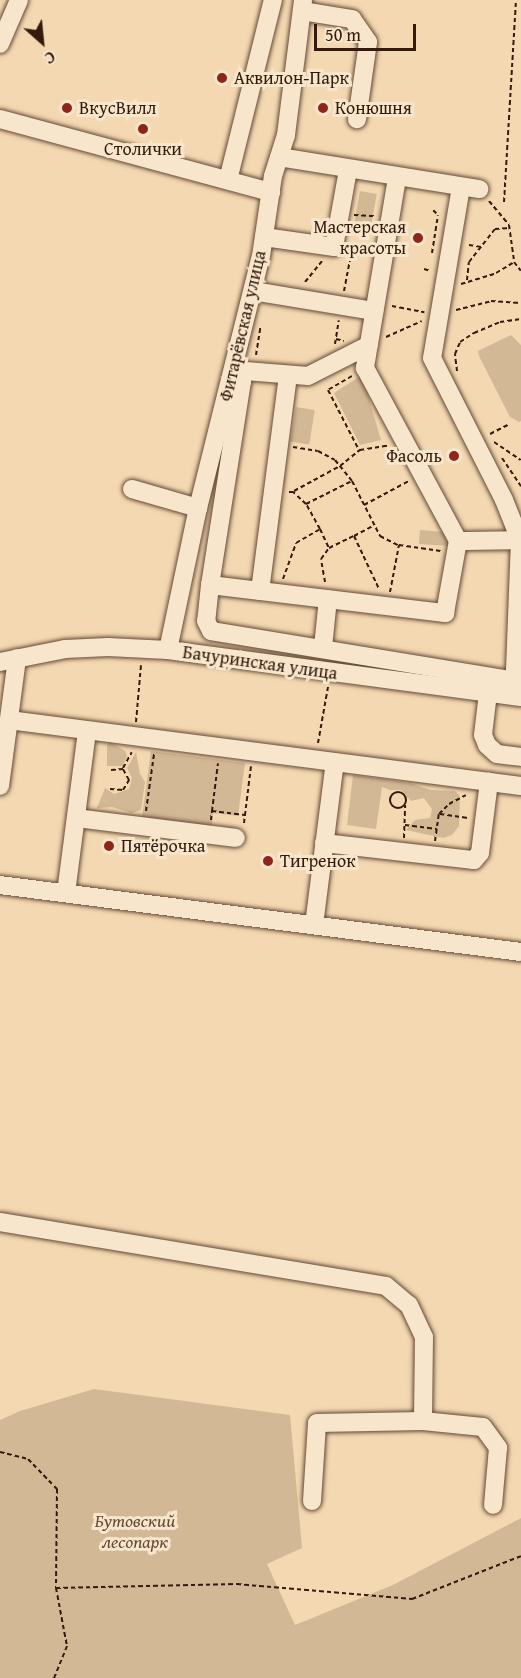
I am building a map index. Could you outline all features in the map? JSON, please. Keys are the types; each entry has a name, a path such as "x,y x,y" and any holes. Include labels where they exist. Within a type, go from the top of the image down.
{"street":[{"path":"0,44 19,0"},
{"path":"228,180 247,70 273,0"},
{"path":"303,6 352,19 368,42 357,119"},
{"name":"Фитарёвская улица","path":"168,650 198,508 253,291 271,192 286,135 303,6"},
{"path":"0,118 271,192"},
{"path":"233,370 242,381 210,585 206,621 212,631 323,647 517,691 520,540 504,500 432,358 439,314 470,188 279,157"},
{"path":"264,237 330,252 340,215 348,170"},
{"path":"210,585 445,613 457,547 365,368 398,178"},
{"path":"253,291 375,308"},
{"path":"233,370 308,376 369,345"},
{"path":"269,592 272,491 288,375"},
{"path":"132,489 198,508"},
{"path":"457,547 520,540"},
{"path":"323,647 328,599"},
{"name":"Бачуринская улица","path":"8,660 45,652 90,647 168,650 488,693 517,691"},
{"path":"0,786 9,720 8,660"},
{"path":"488,693 484,740 496,754 521,757"},
{"path":"9,720 521,786"},
{"path":"66,894 87,730"},
{"path":"314,925 335,762"},
{"path":"324,843 470,861 477,859 480,853 489,782"},
{"path":"76,818 236,838"},
{"path":"0,885 521,952"},
{"path":"0,1222 386,1286 409,1305 424,1337 423,1421"},
{"path":"312,1501 317,1424 423,1421 483,1427 498,1448 493,1505"}],"path":[{"path":"504,202 516,0"},
{"path":"470,188 510,228 514,262 521,271"},
{"path":"340,215 391,217"},
{"path":"434,244 438,215"},
{"path":"510,228 495,230 481,247 469,262 467,281 495,273 514,262"},
{"path":"469,245 481,247"},
{"path":"299,299 301,286 330,252 385,252"},
{"path":"369,345 439,314 491,301 521,303"},
{"path":"375,308 439,314"},
{"path":"457,371 454,354 460,342 500,322 521,319"},
{"path":"360,450 328,390 365,368"},
{"path":"510,424 490,434 521,486"},
{"path":"272,491 293,492 340,466 360,450 404,442"},
{"path":"278,445 318,451 335,460 352,482 380,536 399,545 457,547"},
{"path":"495,445 521,460"},
{"path":"364,506 422,475"},
{"path":"306,504 352,482"},
{"path":"293,492 306,504 329,548"},
{"path":"328,599 321,560 329,548 374,526"},
{"path":"269,592 296,543 320,529"},
{"path":"354,536 387,606"},
{"path":"387,606 399,545"},
{"path":"135,737 142,659"},
{"path":"315,760 329,681"},
{"path":"236,838 242,829 245,815 253,752"},
{"path":"148,816 146,812 148,790 153,756 156,754"},
{"path":"207,824 210,822 218,765 215,761"},
{"path":"110,789 123,790 129,780 123,769 111,770"},
{"path":"433,857 439,814 449,804 489,782"},
{"path":"402,853 405,825 405,804 404,795 397,792 390,799 393,806 398,808 405,804"},
{"path":"212,811 245,815"},
{"path":"439,814 484,820"},
{"path":"405,825 437,829"},
{"path":"0,1452 28,1459 57,1489 56,1588 68,1646 54,1678"},
{"path":"56,1588 237,1584 412,1599 521,1556"}],"green space":[{"path":"360,191 377,194 371,226 354,223"},
{"path":"511,335 521,345 521,421 519,422 510,417 478,351"},
{"path":"362,375 381,440 360,445 334,393"},
{"path":"296,407 315,410 309,445 291,442"},
{"path":"420,530 444,532 450,546 419,544"},
{"path":"110,742 125,751 127,756 123,766 107,766 107,745"},
{"path":"151,751 245,763 238,816 213,813 212,826 142,817"},
{"path":"136,752 140,774 145,782 141,810 132,813 112,807 97,808 105,788 114,794 129,789 132,778 127,768"},
{"path":"353,775 410,783 431,790 455,791 460,796 459,826 452,835 443,838 406,830 415,820 430,818 432,809 424,798 411,801 401,790 382,787 376,829 347,825"},
{"name":"Бутовский лесопарк","path":"94,1389 290,1415 302,1548 267,1564 295,1625 393,1585 521,1518 521,1678 0,1678 0,1420 20,1411"}],"place":[{"name":"Аквилон-Парк","path":"222,78"},
{"name":"ВкусВилл","path":"67,108"},
{"name":"Конюшня","path":"323,108"},
{"name":"Столички","path":"143,129"},
{"name":"Мастерская красоты","path":"418,238"},
{"name":"Фасоль","path":"454,456"},
{"name":"Пятёрочка","path":"109,846"},
{"name":"Тигренок","path":"268,861"}]}
